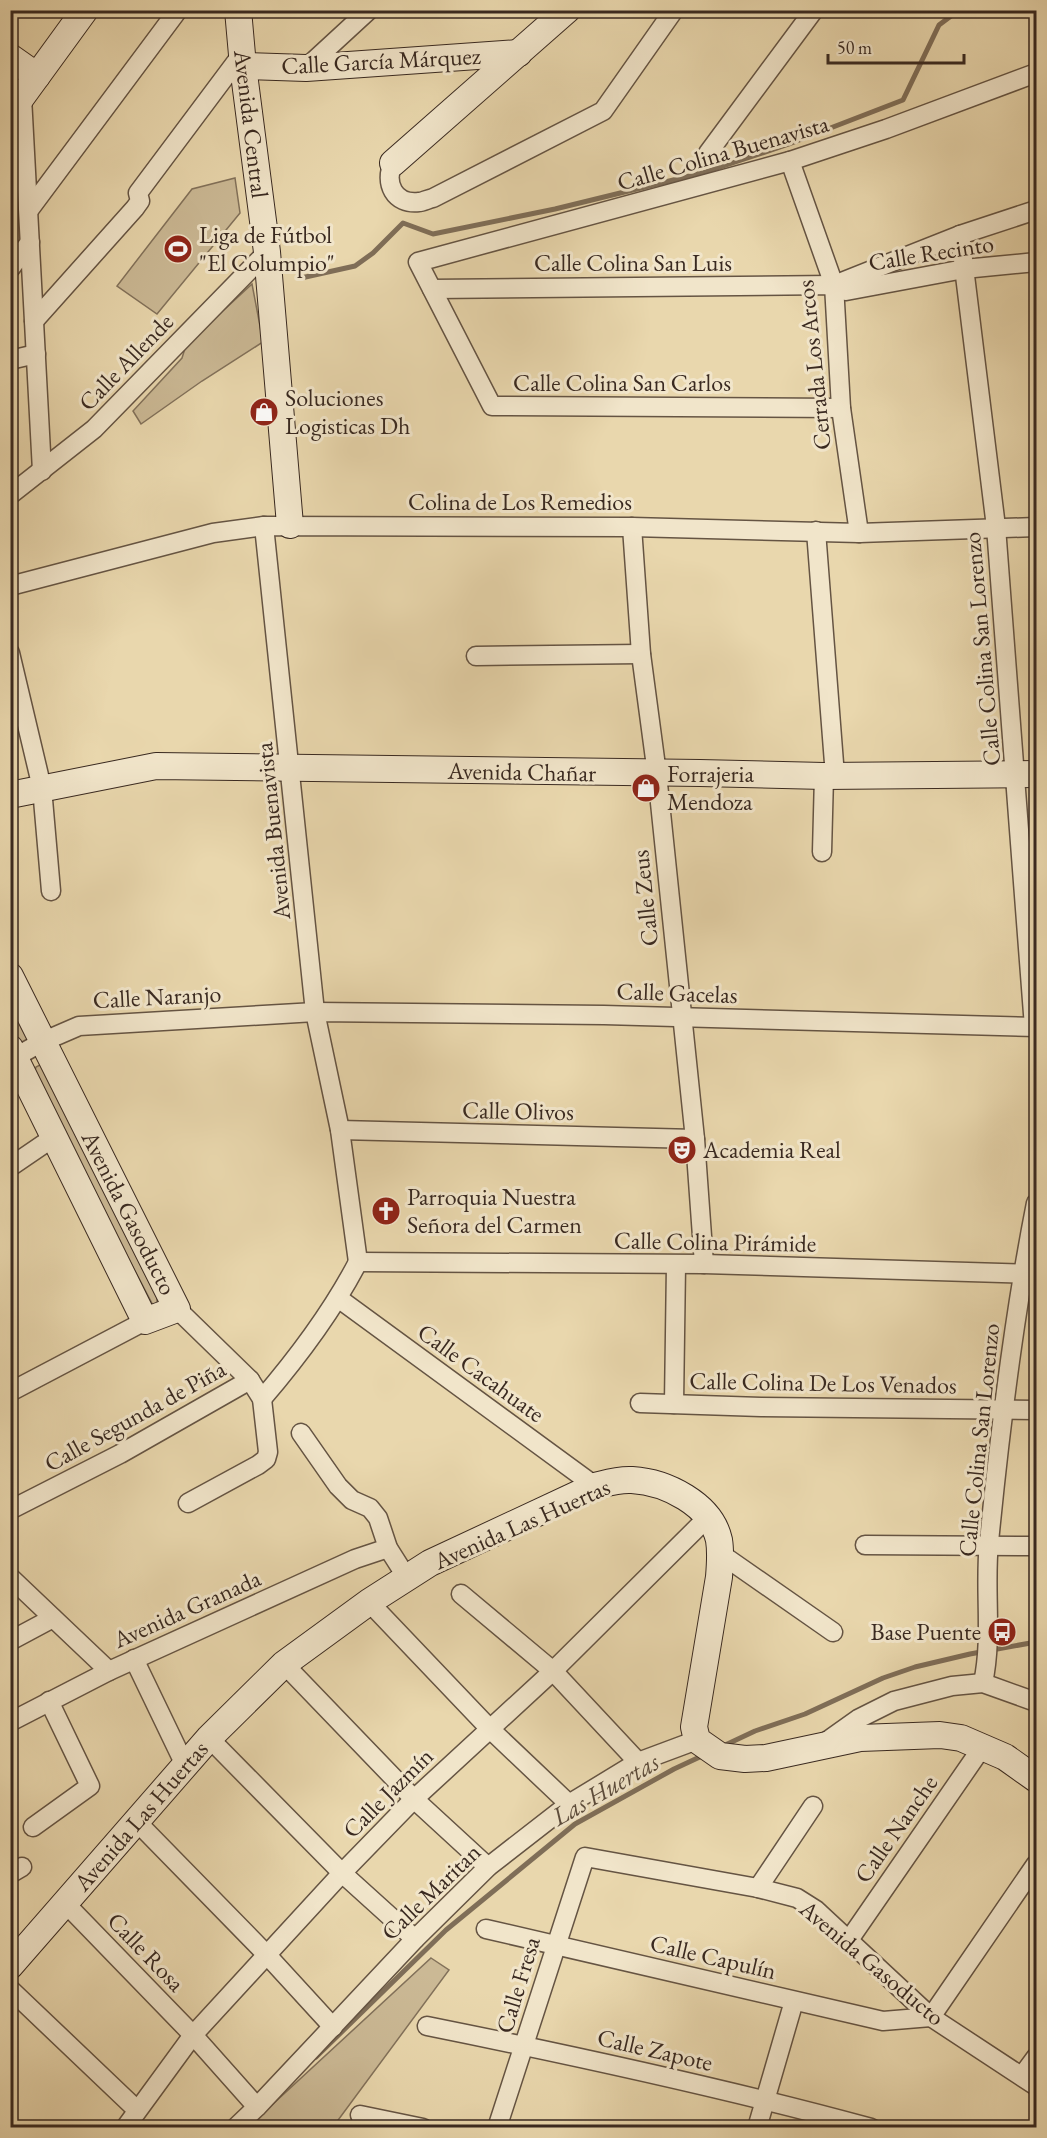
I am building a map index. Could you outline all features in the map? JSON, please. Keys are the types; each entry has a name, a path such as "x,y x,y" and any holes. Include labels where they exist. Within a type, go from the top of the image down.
{"street":[{"path":"42,471 28,210 16,105 85,10"},
{"path":"28,210 178,10"},
{"name":"Avenida Central","path":"238,10 242,60 267,252 290,525"},
{"path":"306,68 369,10"},
{"path":"567,10 393,163 389,172 389,183 395,193 407,201 419,202 433,198 603,111 674,10"},
{"path":"708,153 814,10"},
{"name":"Calle García Márquez","path":"242,60 306,68 519,53"},
{"path":"10,57 37,76"},
{"path":"34,321 135,208 140,201 138,193 242,60"},
{"name":"Calle Colina Buenavista","path":"418,262 790,161 886,129 1036,73"},
{"name":"Cerrada Los Arcos","path":"790,161 834,285 841,408 860,533"},
{"path":"834,285 960,235 1036,210"},
{"name":"Calle Colina San Lorenzo","path":"960,235 1026,774 1035,1027"},
{"path":"10,269 30,242"},
{"name":"Calle Allende","path":"10,495 94,429 267,252"},
{"name":"Calle Colina San Carlos","path":"418,262 492,406 841,408"},
{"name":"Calle Recinto","path":"834,285 846,291 964,269 1036,262"},
{"name":"Calle Colina San Luis","path":"432,289 834,285"},
{"path":"10,360 36,354"},
{"name":"Colina de Los Remedios","path":"10,586 213,533 264,526 632,527 860,533 1036,527"},
{"name":"Avenida Buenavista","path":"264,526 315,1012 340,1130 358,1262"},
{"name":"Calle Zeus","path":"632,527 641,654 657,774 695,1139 704,1264"},
{"path":"816,531 830,776 822,852"},
{"path":"10,653 42,788 51,891"},
{"path":"476,656 641,654"},
{"name":"Avenida Chañar","path":"10,795 156,766 830,776 1026,774"},
{"name":"Avenida Gasoducto","path":"10,976 177,1309 145,1320 12,1055"},
{"name":"Calle Gacelas","path":"315,1012 604,1015 1035,1027"},
{"name":"Calle Naranjo","path":"12,1055 79,1026 315,1012"},
{"name":"Calle Olivos","path":"340,1130 695,1139"},
{"path":"10,1167 54,1137"},
{"name":"Calle Colina San Lorenzo","path":"985,1677 989,1630 988,1545 1004,1410 1030,1274 1036,1203"},
{"path":"262,1399 284,1373 338,1298 358,1262"},
{"name":"Calle Colina Pirámide","path":"358,1262 704,1264 1030,1274"},
{"path":"675,1404 676,1265"},
{"name":"Calle Cacahuate","path":"338,1298 595,1486"},
{"path":"177,1309 250,1380 262,1399 268,1452 266,1459 188,1503"},
{"path":"10,1392 145,1320"},
{"name":"Calle Segunda de Piña","path":"10,1510 120,1454 250,1380"},
{"name":"Calle Colina De Los Venados","path":"640,1403 1036,1410"},
{"path":"301,1433 338,1486 352,1500 370,1508 378,1518 388,1548 407,1578"},
{"name":"Avenida Las Huertas","path":"10,1966 209,1738 284,1664 369,1602 430,1563 595,1486 615,1480 653,1483 670,1489 709,1516"},
{"path":"709,1516 719,1538 721,1554 694,1726 706,1746 745,1759 766,1758 823,1744 860,1738 940,1735 961,1738 983,1746 1005,1757 1036,1779"},
{"name":"Calle Jazmín","path":"125,2127 193,2035 342,1873 414,1799 553,1671 709,1516"},
{"path":"865,1545 1036,1546"},
{"name":"Avenida Granada","path":"10,1722 134,1659 355,1558 388,1548"},
{"path":"721,1554 833,1632"},
{"path":"10,1577 109,1671"},
{"path":"462,1594 553,1671 638,1762"},
{"path":"369,1602 490,1729 569,1804"},
{"path":"10,1641 53,1618"},
{"path":"134,1659 185,1765"},
{"path":"284,1664 414,1799 488,1867"},
{"path":"823,1744 858,1719 894,1701 985,1677 1036,1702"},
{"path":"33,1827 90,1786 49,1701"},
{"path":"209,1738 342,1873 415,1939"},
{"name":"Calle Maritan","path":"235,2127 257,2107 415,1939 488,1867 569,1804 638,1762 706,1746"},
{"name":"Calle Nanche","path":"849,1940 983,1746"},
{"path":"758,1888 813,1806"},
{"path":"137,1822 267,1955 333,2027"},
{"name":"Avenida Gasoducto","path":"585,1857 758,1888 797,1898 816,1910 931,2017 1029,2081"},
{"name":"Calle Fresa","path":"497,2127 585,1857"},
{"path":"931,2017 1036,1864"},
{"name":"Calle Rosa","path":"65,1903 193,2035 257,2107"},
{"name":"Calle Capulín","path":"486,1929 883,2021 931,2017"},
{"path":"10,1989 137,2110"},
{"path":"757,2127 795,2001"},
{"name":"Calle Zapote","path":"427,2026 524,2045 765,2099 871,2127"},
{"path":"1029,2081 1036,2056"},
{"path":"360,2115 423,2127"}],"shaded area":[{"name":"Liga de Fútbol \"El Columpio\"","path":"235,178 240,213 157,314 117,286 192,189"},
{"path":"252,284 263,342 141,424 133,411 182,358 186,345"},
{"path":"11,989 34,1035 21,1048 11,1026"},
{"path":"42,1064 157,1281 155,1309 33,1077 36,1067"},
{"path":"431,1958 449,1970 333,2127 247,2128"}],"waterway":[{"path":"301,278 355,266 373,253 403,223 433,234 555,209 702,173 789,144 903,100 939,25 959,10"},
{"name":"Las Huertas","path":"721,1747 755,1731 805,1714 883,1678 915,1667 1036,1642"},
{"name":"Las Huertas","path":"316,2057 446,1930 575,1824 674,1769 704,1755"}],"place":[{"name":"Liga de Fútbol \"El Columpio\"","path":"178,249"},
{"name":"Soluciones Logisticas Dh","path":"264,412"},
{"name":"Forrajeria Mendoza","path":"646,788"},
{"name":"Academia Real","path":"682,1150"},
{"name":"Parroquia Nuestra Señora del Carmen","path":"386,1211"},
{"name":"Base Puente","path":"1002,1632"}]}
